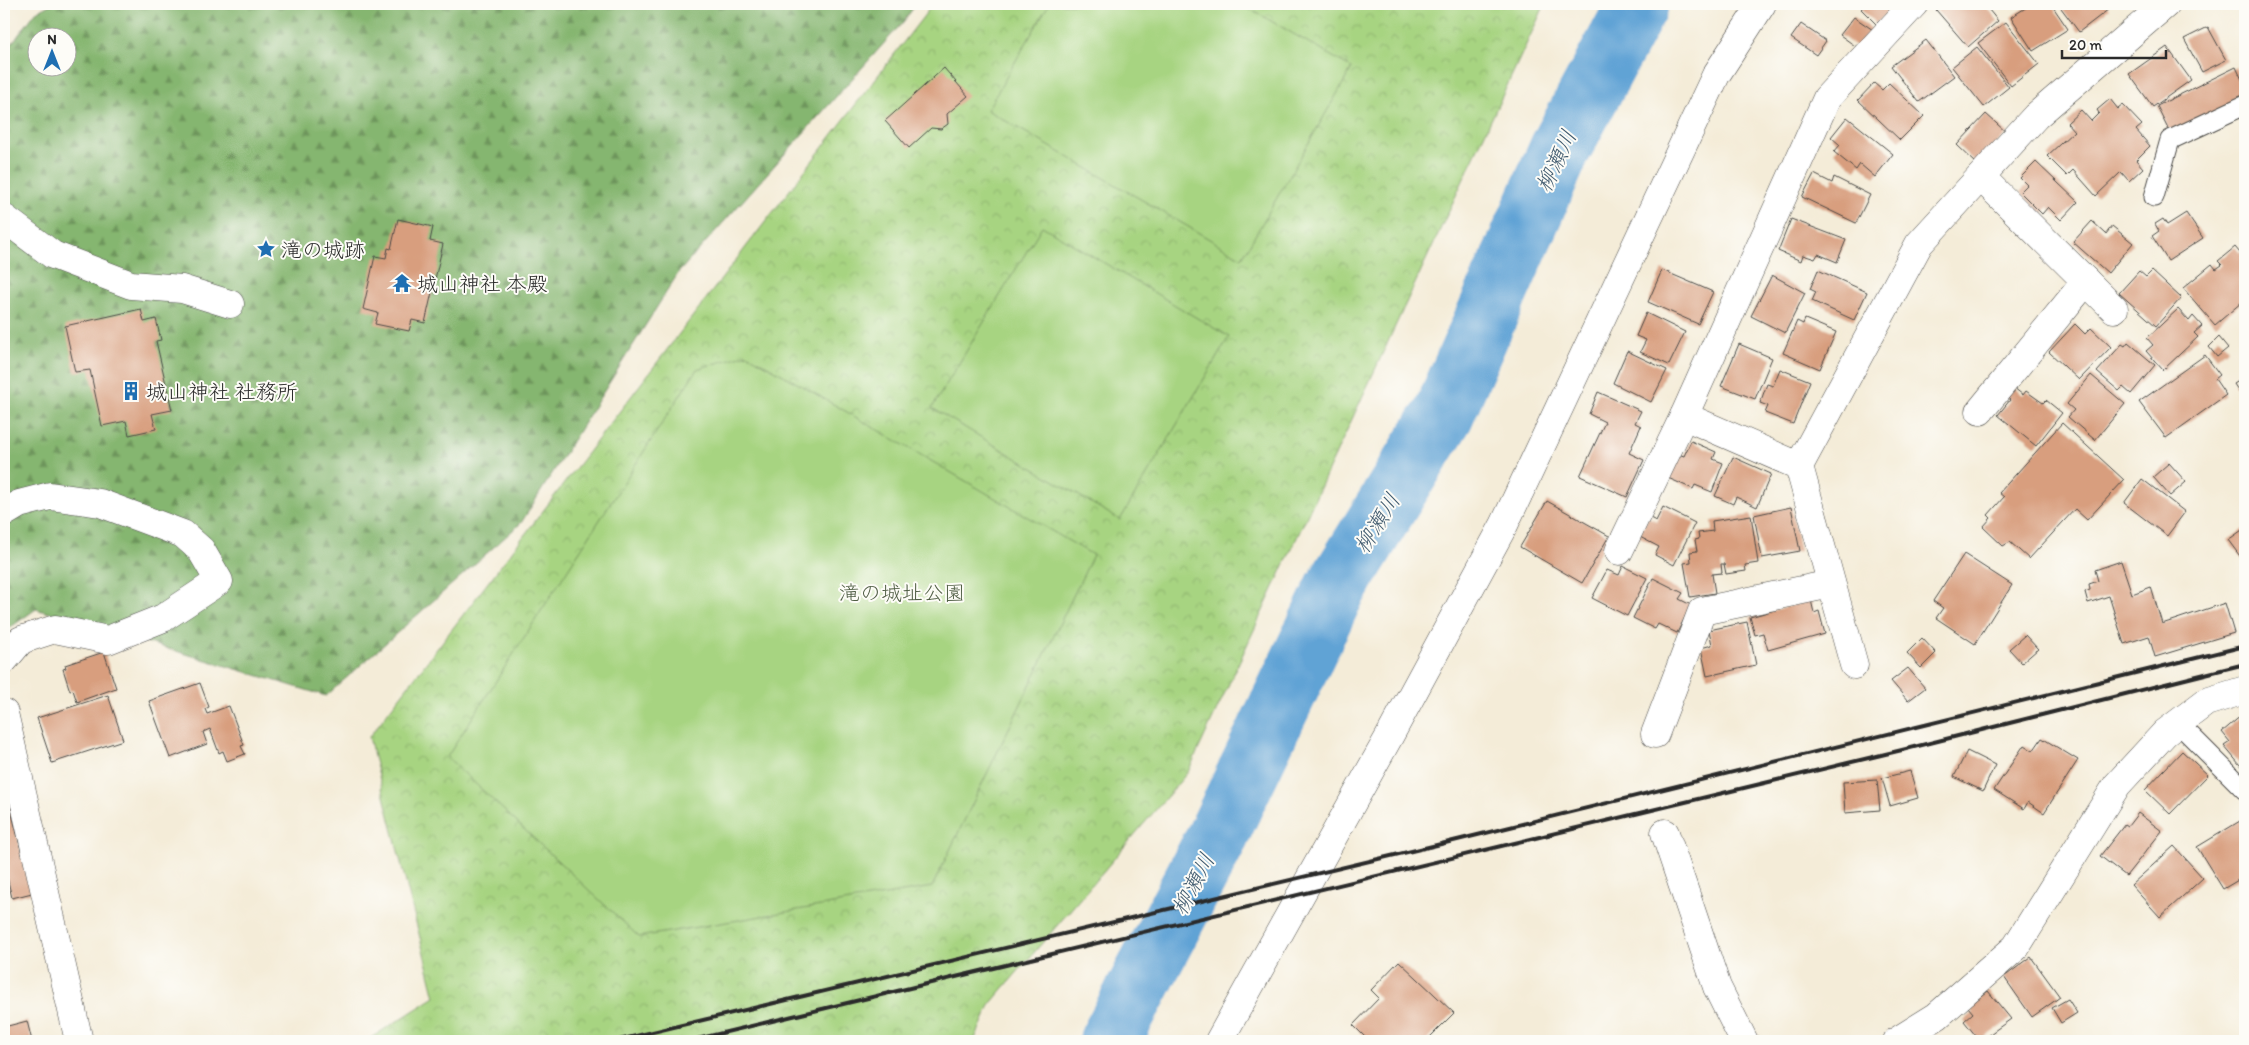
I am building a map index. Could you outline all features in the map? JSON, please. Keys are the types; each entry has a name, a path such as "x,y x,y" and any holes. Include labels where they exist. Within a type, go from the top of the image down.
{"street":[{"path":"1219,1041 1504,525 1716,75 1762,4"},
{"path":"1619,551 1684,416 1827,98 1914,4"},
{"path":"1854,665 1799,466 1918,244 2036,116 2166,4"},
{"path":"1981,177 2114,309"},
{"path":"4,218 53,255 131,285 182,289 230,304"},
{"path":"1980,411 2086,281"},
{"path":"1684,416 1799,466"},
{"path":"4,513 19,504 50,496 100,502 182,534 201,550 219,581 163,618 108,640 55,629 21,640 4,660"},
{"path":"1655,734 1702,611 1831,584"},
{"path":"1897,1041 1937,1016 2016,947 2117,785 2165,733 2206,702 2245,690"},
{"path":"4,713 79,1041"},
{"path":"1665,833 1717,986 1744,1041"}],"lane":[{"path":"2154,197 2170,140 2245,105"},
{"path":"2178,723 2245,790"}],"green space":[{"path":"51,4 916,4 904,21 679,272 521,523 326,696 36,609 4,632 4,54 36,12"},
{"name":"滝の城址公園","path":"933,4 1545,4 1188,772 991,1003 974,1041 366,1041 435,997 369,737"},
{"path":"1049,4 1242,4 1352,68 1242,258 987,110"},
{"path":"1042,226 1229,337 1120,520 932,408"},
{"path":"747,354 1093,555 932,887 639,937 447,757 697,369"}],"building":[{"path":"1866,4 1896,4 1876,24 1861,9"},
{"path":"1944,4 1984,4 1998,21 1968,47 1936,10"},
{"path":"2032,4 2051,4 2068,29 2033,51 2011,17"},
{"path":"2058,4 2104,4 2109,9 2079,32"},
{"path":"1854,17 1876,32 1862,51 1840,35"},
{"path":"2006,22 2039,64 2011,86 1978,43"},
{"path":"1801,24 1826,41 1816,55 1791,38"},
{"path":"2208,27 2226,60 2202,72 2184,39"},
{"path":"1926,40 1954,76 1919,102 1891,66"},
{"path":"1977,47 2009,87 1984,107 1952,67"},
{"path":"2167,47 2191,80 2153,107 2129,74"},
{"path":"2236,67 2245,86 2245,98 2171,134 2157,106"},
{"path":"944,68 968,96 947,114 948,124 941,129 931,128 909,148 885,121"},
{"path":"1874,83 1882,90 1889,83 1924,116 1900,140 1858,100"},
{"path":"2110,99 2118,109 2123,105 2142,125 2136,130 2150,146 2136,160 2143,168 2129,181 2121,172 2096,196 2073,170 2067,176 2047,156 2074,131 2067,123 2081,110 2091,121 2099,113 2097,110"},
{"path":"1986,114 2007,133 1977,164 1957,145"},
{"path":"1847,117 1893,154 1875,177 1860,164 1856,170 1834,152 1840,145 1831,137"},
{"path":"2036,162 2078,202 2061,220 2048,207 2042,214 2020,192 2027,185 2020,178"},
{"path":"1814,174 1832,183 1834,177 1870,195 1856,223 1802,197"},
{"path":"2186,213 2203,238 2168,261 2152,236 2159,231 2155,224 2163,219 2167,225"},
{"name":"城山神社 本殿","path":"398,219 433,227 430,241 443,244 425,323 412,320 409,331 375,324 378,313 363,309 375,256 386,258 388,248 391,249"},
{"path":"1791,219 1846,240 1837,262 1818,254 1815,259 1803,255 1801,261 1778,251"},
{"path":"2092,221 2106,234 2112,226 2133,243 2108,273 2073,242"},
{"path":"2235,247 2240,253 2245,248 2245,307 2242,302 2215,325 2183,288 2212,264 2216,269 2222,265 2218,261"},
{"path":"1662,270 1713,292 1698,324 1648,302"},
{"path":"1818,270 1867,292 1854,320 1812,301 1816,292 1810,289"},
{"path":"2139,271 2146,277 2152,271 2181,298 2156,326 2119,293"},
{"path":"1772,275 1805,293 1785,333 1751,316"},
{"name":"城山神社 社務所","path":"141,309 144,322 156,319 161,340 156,341 172,410 152,414 156,429 129,435 126,421 102,426 90,370 75,372 65,326"},
{"path":"2178,309 2189,321 2193,316 2202,326 2194,333 2198,337 2163,370 2146,351 2153,345 2147,338"},
{"path":"1646,313 1685,332 1669,365 1640,352 1646,340 1636,336"},
{"path":"1805,319 1836,332 1820,369 1783,353 1797,321 1803,324"},
{"path":"2075,324 2085,334 2091,328 2111,347 2079,380 2049,352"},
{"path":"2219,337 2228,348 2217,357 2209,347"},
{"path":"2128,342 2155,365 2131,394 2123,387 2119,391 2097,372 2122,344 2125,346"},
{"path":"1739,344 1772,358 1755,399 1721,386"},
{"path":"1627,351 1667,370 1651,402 1613,383"},
{"path":"2205,355 2220,375 2215,379 2226,395 2166,438 2139,402"},
{"path":"1780,369 1810,381 1793,424 1765,413 1768,406 1760,403 1767,384 1773,386"},
{"path":"2091,375 2125,404 2095,440 2068,417 2074,410 2067,404"},
{"path":"2245,377 2245,401 2234,384"},
{"path":"2009,384 2023,395 2026,391 2043,403 2046,400 2062,413 2036,446 1998,415 2010,400 2002,393"},
{"path":"1598,392 1641,411 1635,423 1641,426 1629,453 1644,460 1627,497 1580,476 1605,422 1589,414"},
{"path":"2062,423 2124,480 2087,520 2075,509 2029,559 2010,542 2003,546 1983,527 1991,518 1988,515 2004,497 1999,493"},
{"path":"1691,441 1716,452 1713,459 1723,463 1712,492 1695,485 1693,489 1668,478 1678,454 1684,456"},
{"path":"1733,457 1771,474 1757,507 1736,497 1733,504 1715,496"},
{"path":"2169,463 2186,482 2170,496 2153,477"},
{"path":"2142,479 2185,512 2167,536 2124,503"},
{"path":"1547,501 1609,536 1582,583 1520,547"},
{"path":"1663,507 1695,523 1674,565 1655,555 1659,547 1638,536 1648,517 1656,521"},
{"path":"1791,507 1800,551 1762,558 1754,515"},
{"path":"1751,515 1758,563 1745,565 1746,571 1726,574 1724,564 1721,564 1722,573 1712,574 1715,593 1690,597 1684,563 1691,562 1690,552 1697,551 1695,540 1699,539 1698,533 1713,531 1712,521"},
{"path":"2245,528 2245,563 2228,540"},
{"path":"1964,554 2012,585 1975,644 1936,618 1943,608 1933,601"},
{"path":"2121,561 2132,594 2151,587 2162,624 2225,603 2234,633 2155,657 2149,636 2124,644 2109,596 2088,603 2085,592 2090,590 2089,584 2098,581 2095,570"},
{"path":"1623,566 1647,578 1627,616 1592,598 1607,570 1619,575"},
{"path":"1653,578 1683,593 1679,599 1691,605 1677,633 1658,624 1655,629 1633,618"},
{"path":"1811,600 1814,613 1819,611 1825,634 1768,650 1763,633 1755,635 1750,617"},
{"path":"1747,622 1756,665 1707,676 1701,648 1712,645 1709,630"},
{"path":"2025,635 2038,649 2022,663 2009,649"},
{"path":"1922,638 1936,653 1921,668 1907,653"},
{"path":"104,652 116,688 77,702 73,690 70,691 63,669 66,668 65,665"},
{"path":"1908,668 1925,688 1908,701 1891,681"},
{"path":"200,683 209,707 205,709 207,714 229,706 244,745 241,746 245,754 227,761 223,751 219,753 210,729 203,732 207,744 170,758 149,701"},
{"path":"108,695 123,740 52,763 37,718"},
{"path":"2243,714 2245,717 2245,771 2224,746 2230,742 2222,732"},
{"path":"2042,738 2078,760 2044,813 2028,802 2024,809 1994,790 2024,745 2033,751"},
{"path":"1967,751 1995,765 1983,791 1954,777"},
{"path":"2182,751 2208,775 2170,814 2145,790"},
{"path":"1910,771 1918,798 1890,806 1882,778"},
{"path":"1877,780 1880,810 1845,813 1843,782"},
{"path":"4,783 32,893 12,898 4,864"},
{"path":"2138,813 2162,831 2126,876 2100,856 2125,824 2128,826"},
{"path":"2245,818 2245,876 2223,889 2197,847"},
{"path":"2174,846 2203,878 2160,917 2131,885"},
{"path":"2031,957 2060,997 2032,1017 2004,977"},
{"path":"1399,961 1454,1013 1426,1041 1369,1041 1353,1025 1379,998 1371,990"},
{"path":"1988,991 2011,1019 1980,1041 1964,1021 1973,1013 1968,1007"},
{"path":"2068,999 2077,1013 2061,1023 2052,1008"},
{"path":"27,1021 32,1041 4,1041 4,1027"}],"waterway":[{"name":"柳瀬川","path":"1110,1041 1218,835 1335,590 1443,415 1560,149 1638,4"}],"railway":[{"path":"615,1041 1441,844 2245,646"},
{"path":"689,1041 1902,750 2245,664"}],"place":[{"name":"滝の城跡","path":"266,249"},
{"name":"城山神社 本殿","path":"402,283"},
{"name":"城山神社 社務所","path":"131,391"}]}
